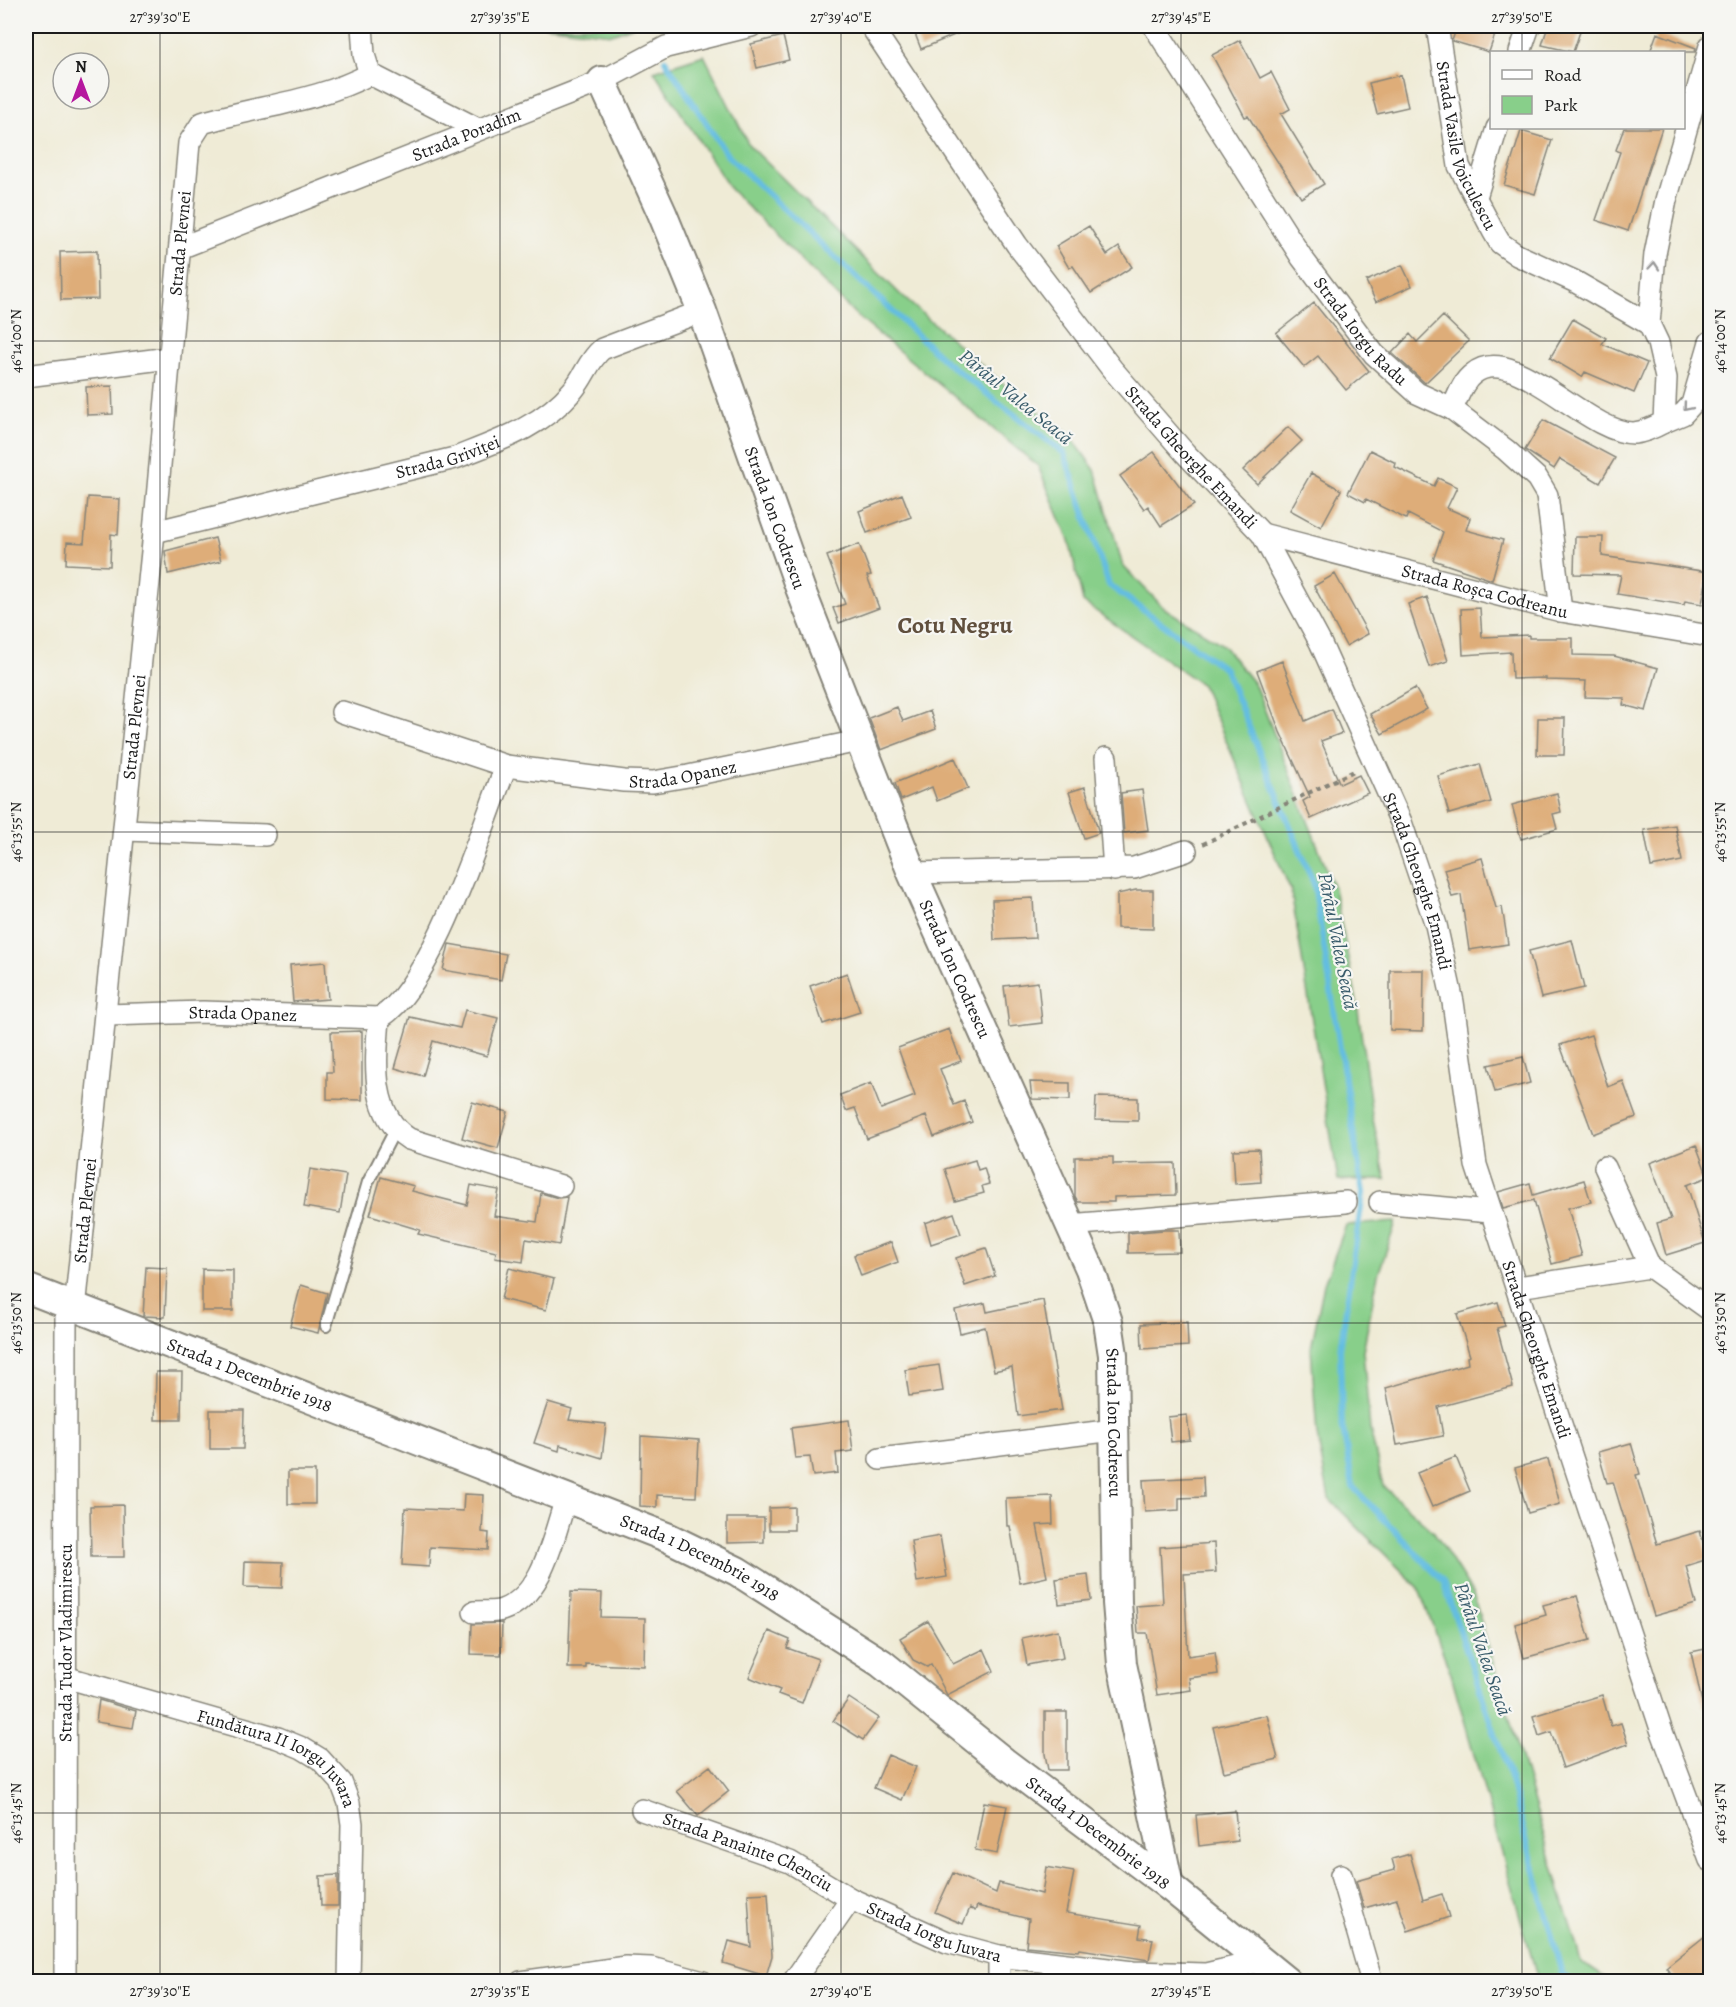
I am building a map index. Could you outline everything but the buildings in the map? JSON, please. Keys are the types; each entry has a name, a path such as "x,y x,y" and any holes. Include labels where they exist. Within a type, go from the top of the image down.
{"main road":[{"name":"Strada Ion Codrescu","path":"602,81 662,213 702,311 800,588 912,873 999,1061 1090,1269 1108,1322 1113,1355 1117,1603 1122,1664 1169,1886"},
{"name":"Strada 1 Decembrie 1918","path":"26,1288 669,1538 737,1571 881,1663 1004,1762 1169,1886 1287,1982"}],"street":[{"path":"362,26 364,55 370,74 478,129"},
{"name":"Strada Poradim","path":"180,248 602,81 666,47 751,26"},
{"name":"Strada Gheorghe Emandi","path":"871,26 1017,245 1092,342 1185,453 1262,534 1320,642 1401,822 1436,925 1453,1002 1476,1165 1490,1212 1518,1287 1546,1380 1661,1729 1710,1860"},
{"name":"Strada Iorgu Radu","path":"1154,26 1302,258 1374,354 1417,393 1452,409 1537,478 1547,495 1561,611"},
{"name":"Strada Vasile Voiculescu","path":"1437,26 1459,166 1500,243 1517,255 1574,281 1649,324"},
{"path":"1520,51 1529,26"},
{"path":"1664,422 1666,378 1658,343 1649,324 1655,254 1666,200 1710,46"},
{"name":"Strada Plevnei","path":"71,1307 107,1015 189,143 202,123 307,99 345,87 370,74"},
{"path":"1476,197 1497,129"},
{"name":"Strada Griviței","path":"154,532 454,458 502,440 537,422 556,408 575,388 591,358 602,349 702,311"},
{"path":"1452,409 1472,374 1482,368 1497,366 1527,376 1598,422 1634,433 1683,414 1692,404 1710,342"},
{"path":"26,376 169,358"},
{"name":"Strada Roșca Codreanu","path":"1262,534 1561,611 1710,636"},
{"name":"Strada Opanez","path":"342,712 506,766 624,781 653,782 859,741"},
{"path":"1106,758 1114,870"},
{"path":"506,766 428,961 407,994 392,1012 379,1018 378,1081 384,1114 395,1130 409,1139 561,1186"},
{"path":"125,830 266,835"},
{"path":"912,873 1114,870 1134,868 1186,851"},
{"name":"Strada Opanez","path":"107,1015 203,1012 379,1018"},
{"path":"1605,1167 1650,1267 1710,1310"},
{"path":"1069,1225 1346,1202"},
{"path":"1380,1202 1490,1212"},
{"path":"1518,1287 1650,1267"},
{"name":"Strada Tudor Vladimirescu","path":"65,1982 65,1677 71,1307"},
{"path":"880,1459 1114,1431"},
{"path":"474,1612 501,1611 519,1602 529,1592 537,1579 566,1499"},
{"name":"Fundătura II Iorgu Juvara","path":"65,1677 278,1738 320,1759 341,1782 349,1803 352,1824 350,1982"},
{"name":"Strada Panainte Chenciu","path":"642,1810 790,1862 851,1899"},
{"path":"1341,1875 1372,1982"},
{"name":"Strada Iorgu Juvara","path":"793,1982 851,1899 947,1942 999,1956 1133,1972 1206,1974 1261,1961"},
{"path":"999,1956 999,1982"},
{"path":"520,1982 626,1967 651,1968 704,1982"}],"lane":[{"path":"326,1326 368,1182 395,1130"}],"path":[{"path":"1186,851 1271,813 1374,761"}],"green space":[{"path":"544,26 634,26 612,34"},
{"path":"704,55 749,145 903,297 1007,387 1069,434 1095,470 1123,566 1164,608 1223,645 1255,685 1334,888 1357,1002 1372,1115 1386,1180 1338,1180 1291,891 1202,685 1083,602 1069,540 1038,466 858,317 730,189 654,71"},
{"path":"1396,1222 1378,1275 1363,1351 1370,1429 1383,1486 1434,1532 1473,1594 1581,1962 1610,1981 1538,1980 1451,1674 1418,1587 1329,1499 1317,1435 1311,1348 1324,1284 1346,1225"}],"waterway":[{"name":"Pârâul Valea Seacă","path":"665,60 727,155 946,362 1064,453 1109,585 1225,669 1314,884 1363,1193 1340,1350 1342,1423 1353,1487 1443,1581 1511,1781 1562,1974 1573,1982"}],"district":[{"name":"Cotu Negru","path":"955,625"}]}
